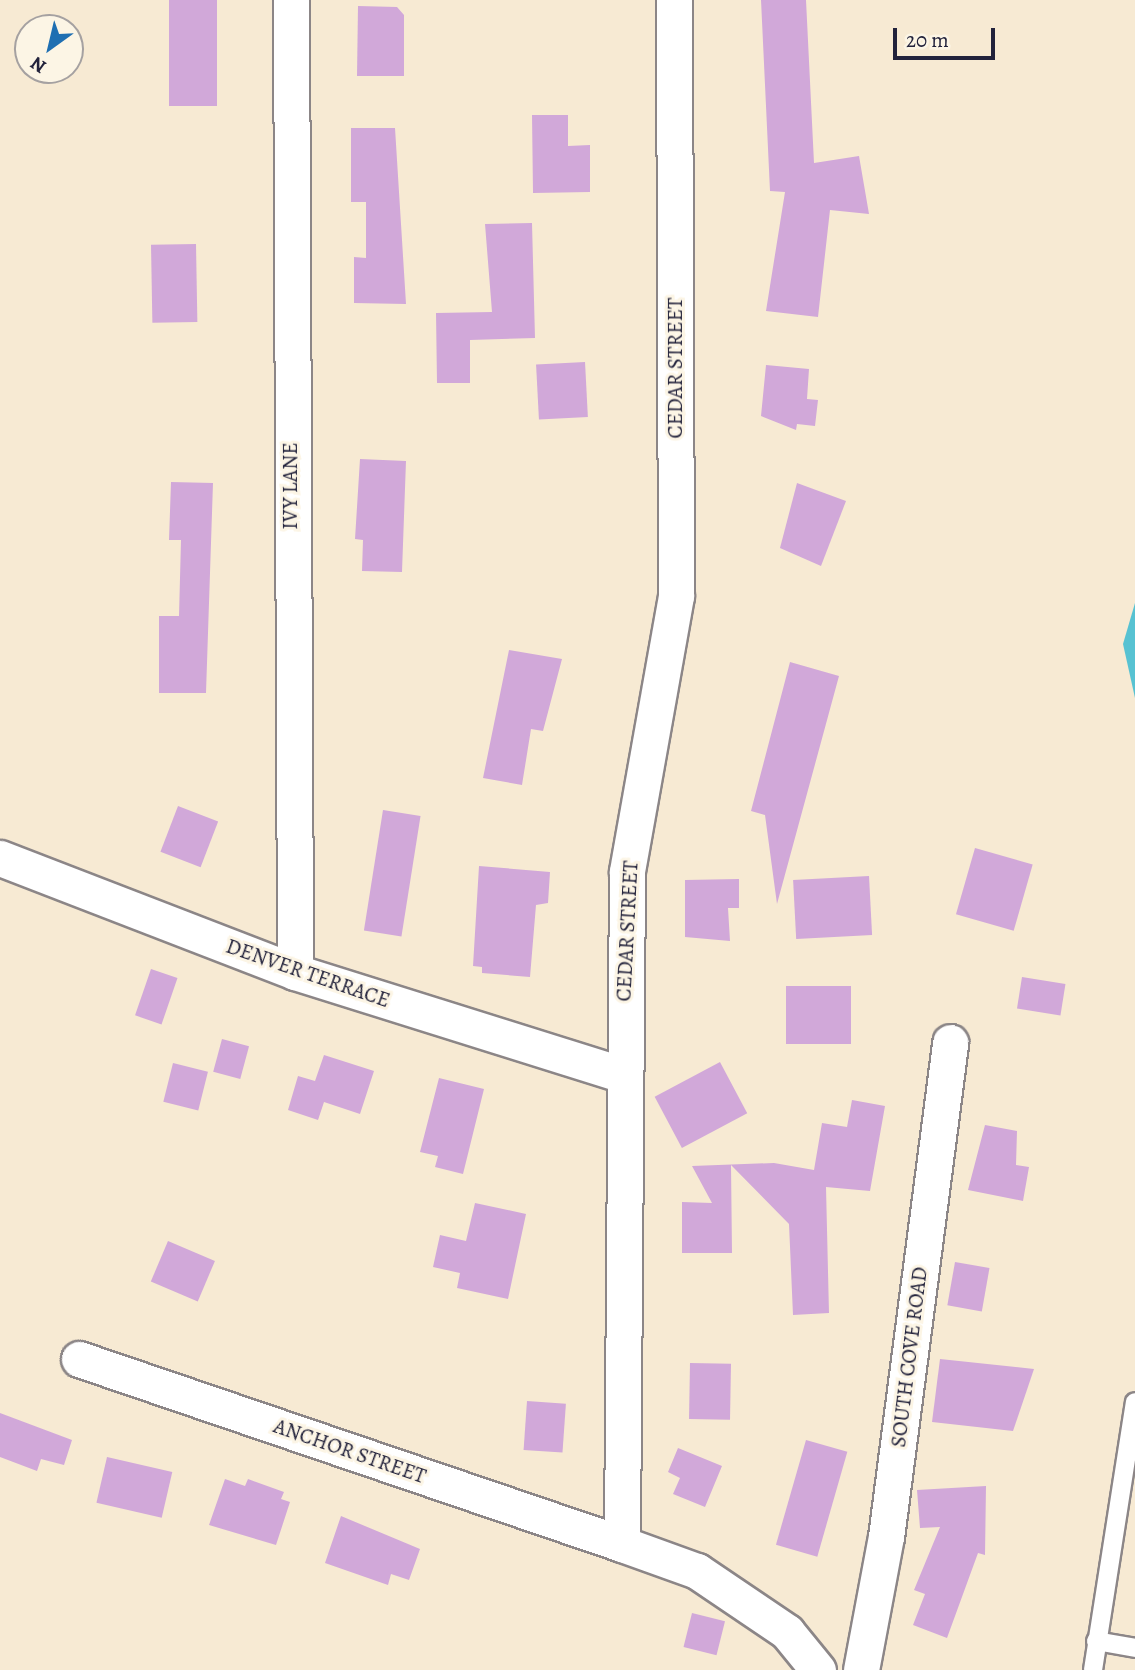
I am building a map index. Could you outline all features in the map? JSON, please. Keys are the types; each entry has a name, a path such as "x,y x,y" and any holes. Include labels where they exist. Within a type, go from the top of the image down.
{"street":[{"name":"IVY LANE","path":"291,0 295,972"},
{"name":"CEDAR STREET","path":"622,1544 621,1074 627,872 676,596 674,0"},
{"name":"DENVER TERRACE","path":"0,858 295,972 621,1074"},
{"name":"SOUTH COVE ROAD","path":"862,1670 886,1537 950,1042"},
{"name":"ANCHOR STREET","path":"79,1359 622,1544"},
{"path":"622,1544 697,1571 787,1632 818,1670"}],"lane":[{"path":"1093,1670 1130,1457 1135,1402"},
{"path":"1096,1641 1135,1648"}],"water":[{"path":"1135,603 1135,698 1123,644"}],"building":[{"path":"169,0 217,0 217,106 169,106"},
{"path":"761,0 806,0 814,163 859,156 869,214 830,210 818,317 766,311 785,192 770,191"},
{"path":"358,6 397,7 404,15 404,76 357,76"},
{"path":"532,115 568,115 568,146 590,145 590,192 533,193"},
{"path":"351,128 395,128 406,304 354,303 354,257 366,258 366,202 351,202"},
{"path":"532,223 535,338 470,340 470,383 437,383 436,313 492,312 485,224"},
{"path":"196,244 197,322 152,323 151,245"},
{"path":"585,362 588,417 539,419 536,365"},
{"path":"766,365 809,369 807,399 818,400 815,426 797,424 796,430 761,416"},
{"path":"360,459 406,461 402,572 362,571 363,540 355,539"},
{"path":"171,482 213,483 206,693 159,693 159,616 179,616 181,540 169,540"},
{"path":"797,483 846,501 821,566 780,548"},
{"path":"509,650 562,659 543,731 531,729 522,785 483,778"},
{"path":"790,662 839,676 777,904 765,815 751,811"},
{"path":"178,806 218,821 201,867 160,852"},
{"path":"383,810 421,816 401,936 364,930"},
{"path":"975,848 1033,865 1014,931 956,914"},
{"path":"479,866 550,872 548,903 536,905 530,977 482,973 482,967 473,966"},
{"path":"869,876 872,935 796,939 793,880"},
{"path":"739,879 739,908 728,908 730,941 685,937 685,880"},
{"path":"151,969 177,978 162,1024 135,1015"},
{"path":"1022,977 1065,984 1060,1015 1017,1009"},
{"path":"786,986 851,986 851,1044 786,1044"},
{"path":"222,1039 249,1046 240,1079 213,1072"},
{"path":"324,1055 374,1071 360,1114 324,1102 318,1120 288,1110 298,1076 315,1081"},
{"path":"720,1062 747,1113 682,1148 655,1097"},
{"path":"173,1063 208,1072 198,1111 163,1102"},
{"path":"439,1078 484,1089 463,1174 435,1167 438,1156 420,1152"},
{"path":"852,1100 885,1106 870,1191 826,1187 829,1313 793,1315 789,1224 731,1165 732,1253 682,1253 682,1202 712,1203 692,1166 774,1163 814,1170 822,1123 847,1127"},
{"path":"985,1125 1017,1131 1016,1165 1029,1167 1023,1201 968,1190"},
{"path":"475,1203 526,1214 508,1299 457,1288 460,1273 433,1267 440,1235 466,1241"},
{"path":"168,1241 215,1261 198,1301 151,1282"},
{"path":"955,1262 989,1268 982,1311 947,1305"},
{"path":"940,1359 1034,1369 1013,1431 932,1422"},
{"path":"690,1363 731,1364 730,1420 689,1419"},
{"path":"527,1401 566,1404 562,1453 524,1450"},
{"path":"0,1413 72,1440 64,1465 41,1459 37,1471 0,1457"},
{"path":"806,1440 847,1452 817,1557 776,1545"},
{"path":"678,1448 722,1466 705,1507 673,1494 680,1478 668,1472"},
{"path":"107,1457 172,1472 162,1518 96,1503"},
{"path":"225,1479 245,1486 248,1479 284,1492 281,1499 290,1502 276,1545 209,1525"},
{"path":"986,1486 985,1555 978,1553 947,1638 913,1625 925,1594 914,1590 940,1527 920,1528 917,1490"},
{"path":"341,1516 420,1549 409,1580 391,1574 388,1585 325,1563"},
{"path":"692,1613 725,1621 717,1655 684,1647"}]}
